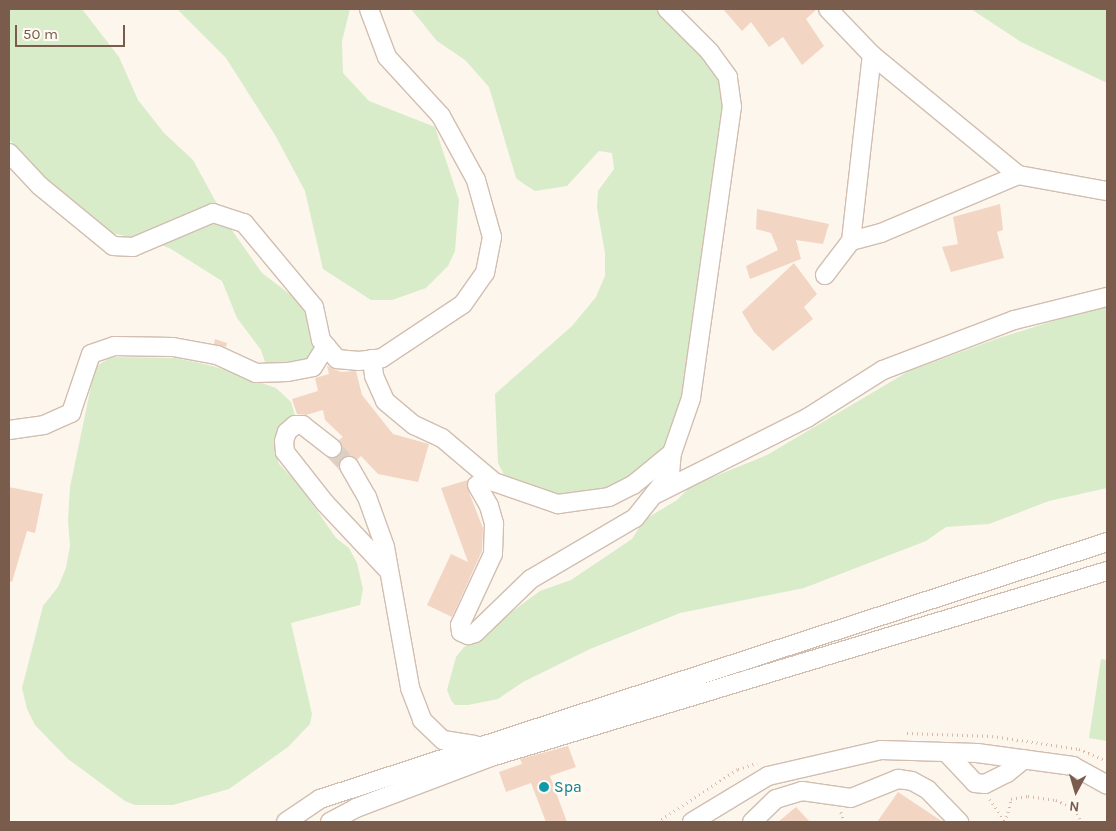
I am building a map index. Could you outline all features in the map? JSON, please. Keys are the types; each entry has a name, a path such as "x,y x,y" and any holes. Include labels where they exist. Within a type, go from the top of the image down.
{"street":[{"path":"9,153 40,186 113,246 132,247 213,213 244,222 314,306 322,340 337,359 372,360 382,358 416,338 463,304 485,274 492,237 476,180 441,116 387,57 370,9"},
{"path":"477,485 489,506 494,524 493,554 460,625 460,632 468,635 475,633 531,579 635,518 670,474 672,453 691,398 732,107 728,77 710,52 667,9"},
{"path":"828,9 872,56 1018,175 1107,191"},
{"path":"825,275 851,241 872,56"},
{"path":"851,241 881,233 1018,175"},
{"path":"653,495 807,418 883,370 1014,320 1107,297"},
{"path":"9,430 44,425 71,413 91,354 114,346 173,347 217,355 256,373 288,372 313,367 326,346"},
{"path":"372,360 374,376 386,401 414,426 442,438 494,482 558,504 609,498 633,485 672,453"},
{"path":"332,448 304,425 295,425 287,432 284,441 285,452 325,503 388,570"},
{"path":"349,466 367,497 385,547 410,688 422,720 443,740 481,746"},
{"path":"286,822 320,799 1107,542"},
{"path":"330,822 356,808 491,757 1107,571"},
{"path":"692,822 768,776 881,750 946,752 1024,759 1073,766 1107,785"},
{"path":"946,752 976,783 985,784 1007,773 1024,759"},
{"path":"752,822 776,800 802,791 851,798 898,779 912,781 928,790 959,822"}],"path":[{"path":"985,784 991,802 1005,822 1011,799 1028,796 1063,803 1075,809 1082,822"}],"green space":[{"path":"9,9 82,9 119,57 138,100 164,133 193,160 229,226 262,273 300,302 312,320 315,340 313,354 304,361 284,367 265,362 261,350 237,318 222,281 171,249 141,236 129,237 108,232 53,188 9,139"},
{"path":"177,9 350,9 342,41 343,73 369,101 435,127 459,200 455,251 448,266 426,288 392,300 371,300 323,269 305,191 275,135 226,58"},
{"path":"411,9 657,9 715,69 725,96 712,217 697,287 699,337 691,378 668,441 639,473 621,485 571,495 530,490 507,481 498,463 495,394 572,326 596,297 605,276 605,253 597,208 598,191 614,169 612,153 599,151 567,186 535,191 524,184 516,178 489,87 465,60 437,41"},
{"path":"971,9 1107,9 1107,83 1021,42"},
{"path":"1107,304 1107,488 1049,501 989,524 946,527 926,541 804,588 680,613 590,649 523,682 498,699 468,705 455,705 451,700 447,690 456,657 464,647 540,591 571,580 632,539 644,520 677,500 691,486 767,455 909,371 999,338"},
{"path":"111,357 176,358 213,366 276,388 291,402 296,419 276,453 279,464 300,486 336,538 349,548 357,563 363,589 360,605 291,623 312,714 310,724 288,747 229,789 173,805 135,805 125,801 68,759 35,725 27,709 22,688 43,606 58,587 66,568 70,546 68,520 70,487 95,367"},
{"path":"1101,659 1107,660 1107,741 1089,738"}],"building":[{"path":"723,9 817,9 806,19 824,46 802,65 783,37 769,47 751,22 742,31"},
{"path":"1000,204 1003,230 997,232 1004,258 951,272 942,247 958,244 953,217"},
{"path":"757,209 829,224 823,244 796,240 801,259 750,279 746,266 778,250 771,233 756,229"},
{"path":"794,263 817,294 804,307 813,319 773,351 754,332 742,312"},
{"path":"215,339 227,343 226,347 214,344"},
{"path":"327,366 341,372 356,371 362,395 393,434 429,444 418,482 378,474 361,456 357,460 349,455 343,457 338,466 340,471 327,457 340,455 343,449 339,440 343,437 325,420 323,410 306,415 297,414 292,399 318,391 315,378 329,374"},
{"path":"468,480 468,490 483,528 482,551 452,617 427,605 451,554 468,562 441,488"},
{"path":"9,487 43,494 35,533 27,531 12,582 9,581"},
{"name":"Spa","path":"568,746 576,767 550,776 567,822 546,822 531,783 506,792 499,772 522,764 520,759"},
{"path":"898,792 943,822 877,822"},
{"path":"796,807 810,822 778,822"}],"tunnel":[{"path":"332,448 349,466"}],"place":[{"name":"Spa","path":"544,787"}]}
